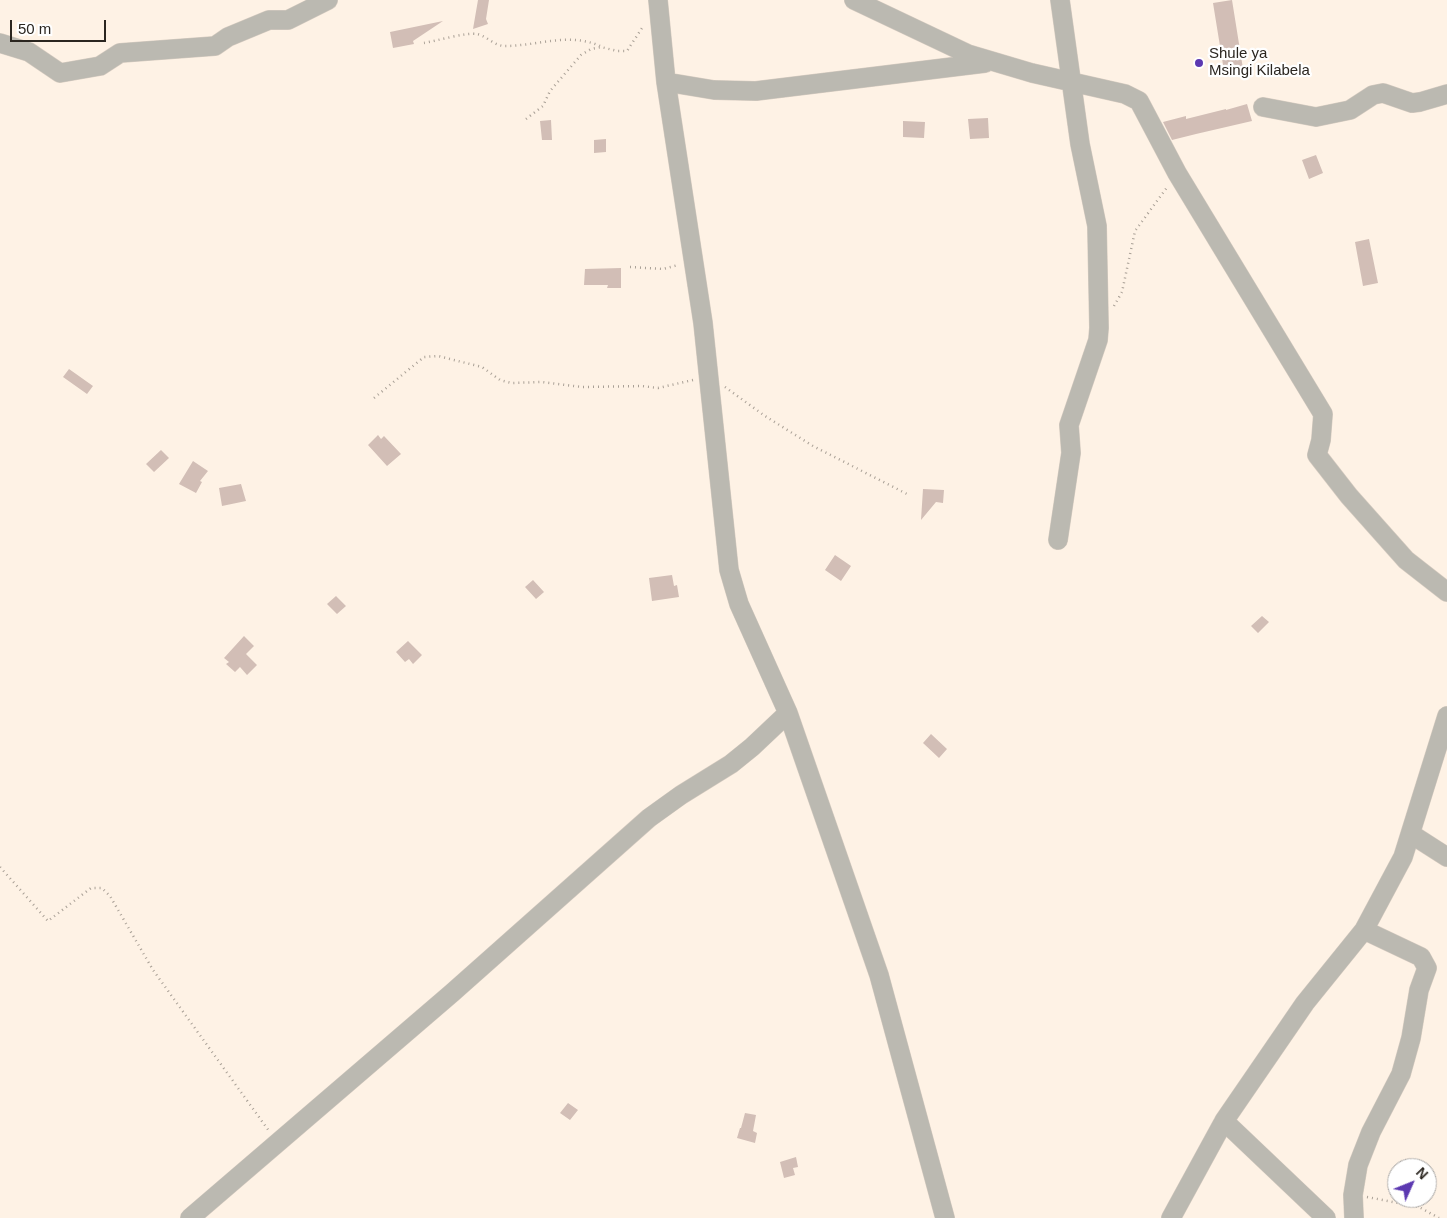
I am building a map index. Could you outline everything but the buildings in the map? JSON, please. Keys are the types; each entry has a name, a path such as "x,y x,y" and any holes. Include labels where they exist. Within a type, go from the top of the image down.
{"street":[{"path":"0,43 29,52 60,73 100,66 120,53 215,46 228,37 269,20 288,20 328,0"},
{"path":"854,0 968,54 1070,82 1125,94 1139,102 1177,173 1323,414 1321,440 1317,455 1349,496 1406,560 1447,592"},
{"path":"1058,540 1071,453 1069,426 1098,340 1099,328 1097,226 1080,144 1060,0"},
{"path":"658,3 666,82 703,323 729,570 739,604 788,713 879,975 945,1218"},
{"path":"666,82 714,90 756,91 994,62"},
{"path":"1263,108 1316,116 1350,110 1373,95 1382,93 1412,103 1447,94"},
{"path":"190,1218 452,993 649,818 681,795 731,764 788,713"},
{"path":"1171,1218 1224,1121 1305,1003 1364,930 1403,857 1447,716"},
{"path":"1411,834 1447,857"},
{"path":"1354,1218 1354,1195 1358,1165 1371,1132 1401,1074 1411,1038 1419,990 1426,968 1421,957 1364,930"},
{"path":"1224,1121 1326,1218"}],"path":[{"path":"424,43 476,34 492,43 504,46 569,39 592,42 601,47 617,51 627,51 658,3"},
{"path":"526,119 543,106 550,91 581,54 601,47"},
{"path":"1099,328 1122,292 1135,231 1177,173"},
{"path":"630,267 663,269 674,267 692,257"},
{"path":"374,398 424,357 438,356 482,367 500,380 511,383 542,382 582,387 642,386 658,388 709,376 765,416 813,446 907,494"},
{"path":"0,867 48,921 91,888 102,888 110,896 153,970 277,1143"},
{"path":"1354,1195 1419,1207 1440,1218"}],"place":[{"name":"Shule ya Msingi Kilabela","path":"1199,63"}]}
